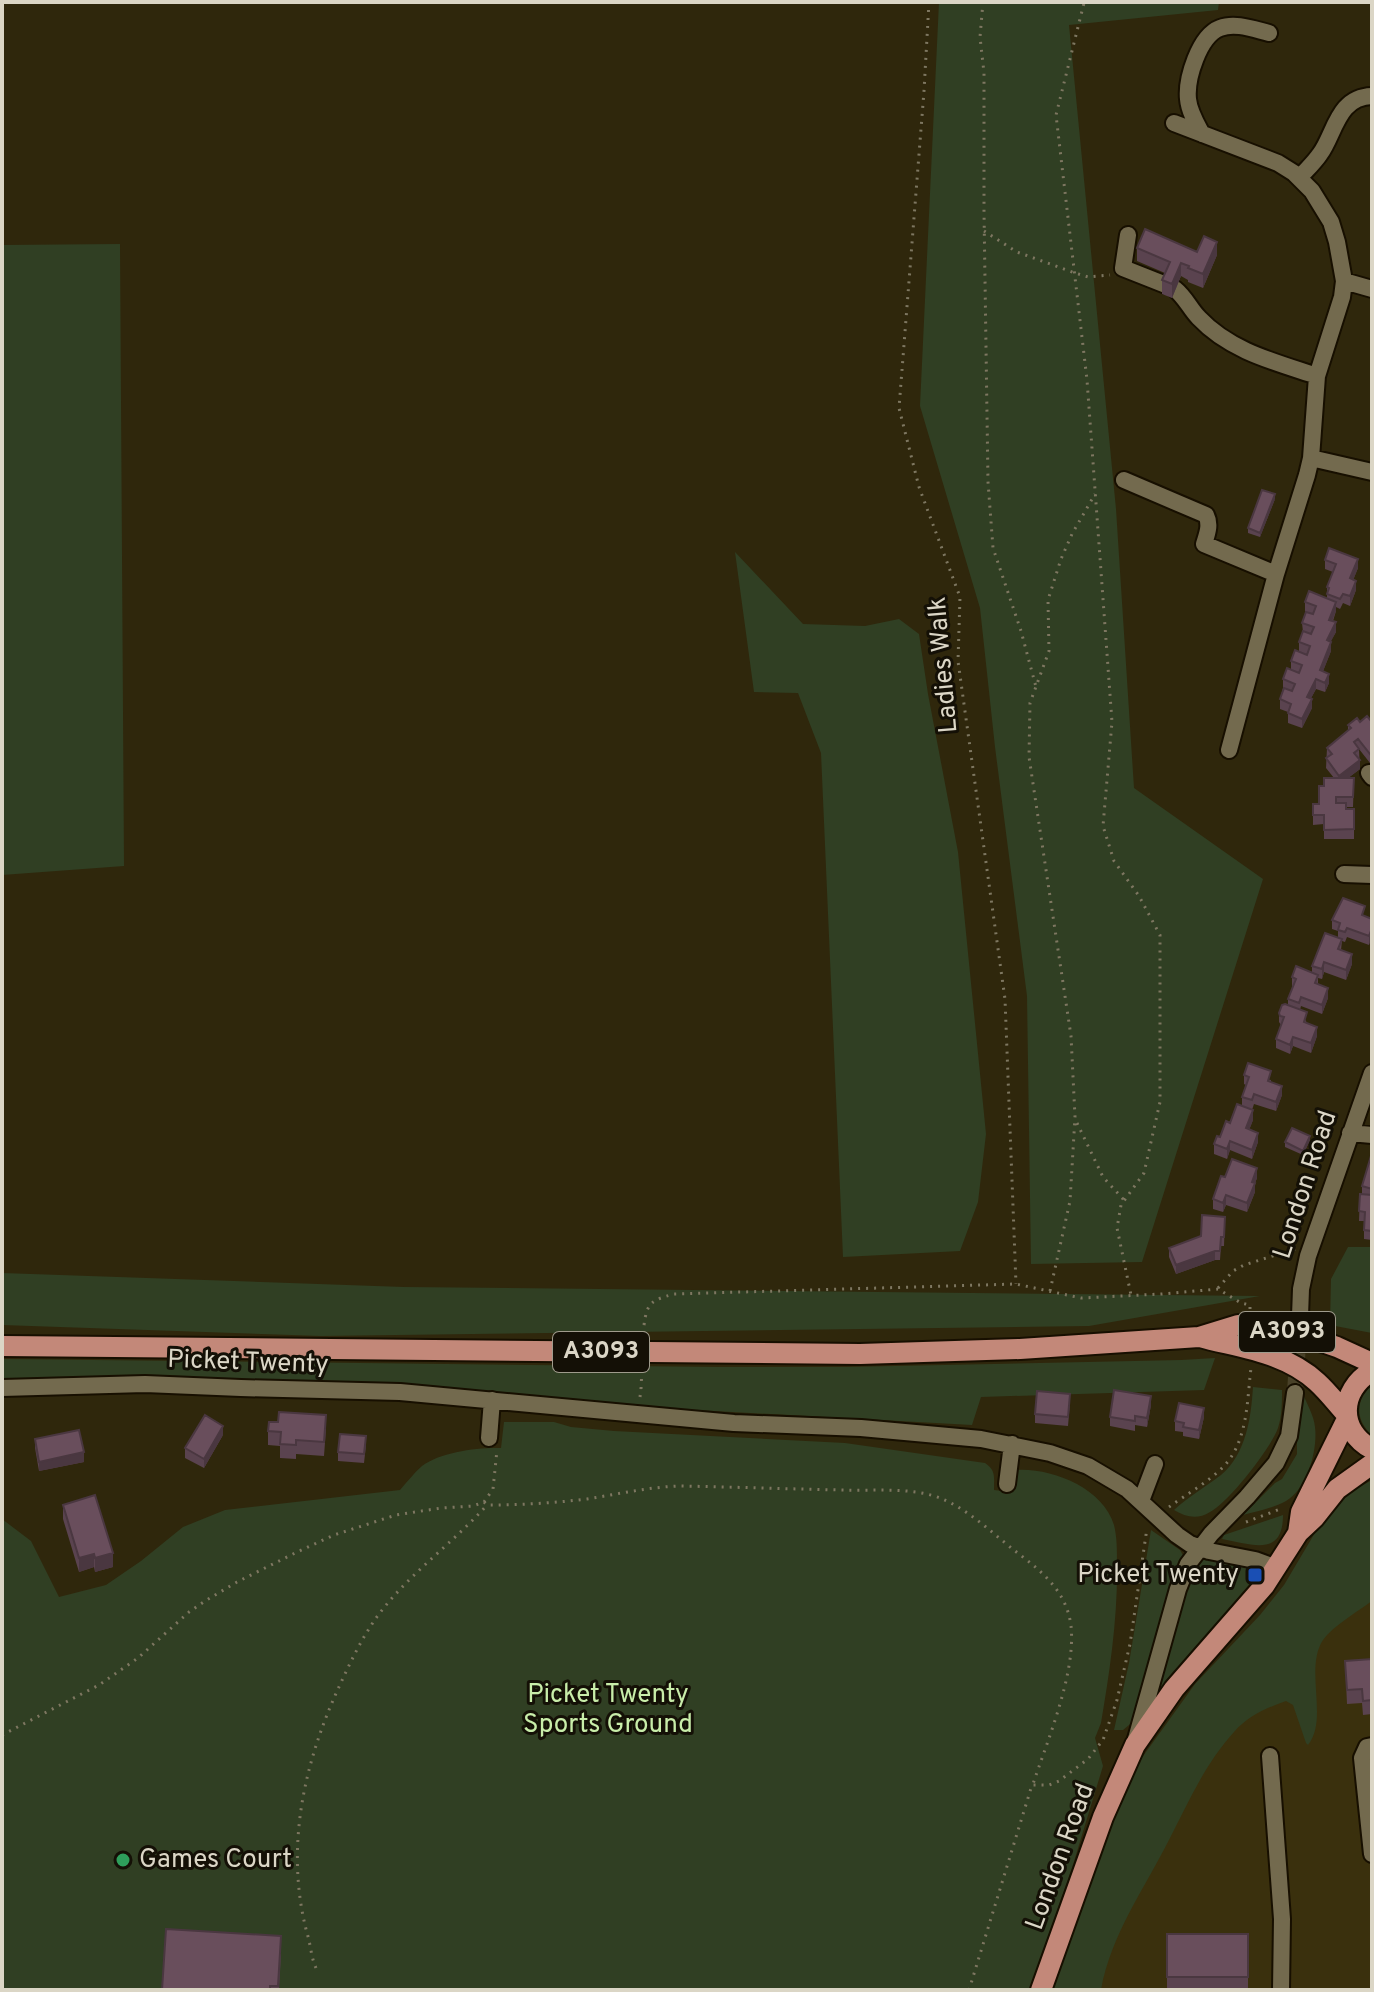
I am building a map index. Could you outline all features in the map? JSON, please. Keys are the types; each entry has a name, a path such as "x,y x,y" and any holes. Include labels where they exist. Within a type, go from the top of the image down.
{"main road":[{"name":"A3093","path":"2,1346 860,1354 1020,1349 1199,1337 1238,1325 1311,1338 1372,1363"},
{"name":"A3093","path":"1199,1337 1284,1360 1326,1391 1347,1417"},
{"name":"London Road","path":"1298,1533 1301,1512 1347,1417 1347,1402 1352,1390 1360,1379 1372,1371"},
{"path":"1347,1417 1356,1438 1372,1449"},
{"name":"London Road","path":"1041,1990 1098,1829 1135,1745 1174,1689 1277,1568 1298,1533 1337,1489 1372,1464"}],"street":[{"path":"1202,134 1188,100 1189,81 1206,37 1218,28 1231,25 1269,33"},
{"path":"1299,178 1322,152 1341,113 1353,103 1372,96"},
{"path":"1174,123 1278,163 1294,173 1312,191 1331,222 1344,281 1342,297 1317,376 1311,458 1229,750"},
{"path":"1128,235 1123,268 1171,287 1186,298 1198,317 1228,343 1317,376"},
{"path":"1344,281 1372,289"},
{"path":"1311,458 1372,472"},
{"path":"1124,480 1206,515 1209,528 1204,544 1276,574"},
{"path":"1344,874 1372,875"},
{"name":"London Road","path":"1300,1316 1303,1272 1315,1231 1372,1073"},
{"path":"1350,1133 1372,1135"},
{"name":"Picket Twenty","path":"2,1388 145,1384 400,1392 734,1423 861,1428 981,1439 1050,1453 1088,1466 1116,1481 1177,1535 1199,1548 1277,1568"},
{"name":"London Road","path":"1135,1745 1178,1589 1188,1564 1276,1463 1289,1436 1295,1393"},
{"path":"489,1438 492,1400"},
{"path":"1007,1484 1012,1444"},
{"path":"1141,1501 1155,1464"},
{"path":"1372,1746 1367,1747 1362,1758 1372,1854"},
{"path":"1270,1756 1282,1919 1281,1990"}],"path":[{"name":"Ladies Walk","path":"929,2 899,408 919,487 960,597 958,661 1005,999 1016,1284"},
{"path":"983,2 980,37 984,73 988,482 993,548 1036,687"},
{"path":"1075,2 1091,2"},
{"path":"1084,3 1056,115 1087,380 1112,722 1103,826 1114,861 1139,896 1160,935 1160,1102 1144,1173 1121,1205 1117,1228 1131,1295"},
{"path":"984,231 1017,252 1088,277 1114,275 1123,268"},
{"path":"1050,1291 1070,1201 1075,1119 1071,1036 1029,757 1030,703 1049,651 1048,600 1072,534 1095,494"},
{"path":"1075,1119 1103,1177 1124,1200"},
{"path":"1218,1289 1233,1271 1244,1265 1298,1249"},
{"path":"641,1389 646,1310 658,1298 674,1294 1016,1284 1081,1298 1218,1289 1250,1305 1250,1326"},
{"path":"1167,1508 1215,1474 1231,1456 1246,1416 1253,1350"},
{"path":"2,1735 109,1679 138,1658 189,1612 219,1592 325,1538 396,1515 484,1502 487,1505 536,1504 585,1499 663,1486 926,1494 941,1499 975,1520 1034,1566 1057,1589 1067,1607 1072,1637 1067,1677 969,1990"},
{"path":"1240,1524 1294,1503"},
{"path":"316,1968 300,1905 298,1846 302,1798 331,1704 353,1658 379,1615 432,1557 487,1505"},
{"path":"1032,1785 1049,1785 1059,1781 1088,1759 1103,1740 1117,1700 1130,1644 1148,1523"}],"shaded area":[{"path":"1372,1560 1372,1990 1075,1990 1251,1644"}],"green space":[{"path":"939,2 1219,2 1218,10 1069,25 1116,509 1134,788 1263,879 1142,1262 1031,1264 1027,996 980,608 920,406"},
{"path":"120,244 124,866 2,875 2,245"},
{"path":"735,552 803,624 865,626 899,619 919,634 958,852 986,1134 978,1202 960,1251 843,1257 821,753 798,693 754,692"},
{"path":"1348,1247 1372,1247 1372,1333 1330,1325 1331,1279"},
{"path":"2,1273 404,1287 1260,1296 1089,1326 321,1336 2,1325"},
{"path":"1215,1358 1204,1390 981,1397 972,1425 567,1403 2,1384 2,1359 845,1367"},
{"path":"1372,1385 1372,1435 1362,1423 1359,1410 1362,1397"},
{"path":"1253,1387 1282,1390 1279,1423 1267,1448 1238,1487 1218,1507 1192,1517 1174,1510 1221,1475 1236,1457 1249,1423"},
{"path":"1302,1391 1315,1427 1310,1468 1300,1488 1286,1501 1243,1515 1282,1479 1297,1454"},
{"name":"Picket Twenty Sports Ground","path":"504,1422 554,1422 571,1427 614,1431 845,1443 985,1463 993,1471 994,1490 1011,1492 1017,1470 1045,1473 1074,1483 1099,1501 1114,1525 1117,1553 1113,1643 1101,1723 1095,1738 1103,1766 1072,1868 1029,1990 2,1990 2,1519 31,1541 59,1597 106,1585 183,1527 225,1510 400,1490 422,1466 439,1457 501,1448"},
{"path":"1372,1480 1372,1601 1323,1640 1316,1665 1317,1722 1308,1745 1293,1705 1286,1701 1258,1713 1239,1726 1206,1770 1130,1912 1112,1950 1101,1990 1051,1990 1133,1770 1195,1684 1284,1585 1319,1526 1336,1505"},
{"path":"1283,1515 1282,1529 1278,1538 1271,1543 1254,1545 1222,1539 1224,1535"},
{"path":"1151,1530 1180,1550 1184,1557 1135,1720 1123,1730 1114,1730 1129,1663"},
{"path":"1202,1558 1246,1566 1254,1573 1252,1585 1155,1698 1192,1565"}],"building":[{"path":"1145,229 1197,252 1204,236 1217,242 1203,274 1181,263 1172,284 1162,280 1170,262 1137,248"},
{"path":"1262,490 1275,494 1260,533 1248,528"},
{"path":"1329,548 1358,559 1350,578 1356,581 1350,596 1343,594 1340,599 1327,594 1336,564 1325,560"},
{"path":"1309,591 1336,602 1329,620 1336,622 1327,640 1331,642 1320,670 1329,674 1325,683 1316,679 1307,697 1312,699 1302,719 1288,713 1291,704 1280,699 1284,688 1292,691 1295,684 1283,679 1287,668 1299,673 1302,665 1291,661 1295,650 1307,655 1310,646 1299,642 1303,631 1311,634 1314,627 1302,623 1306,612 1313,614 1316,606 1305,602"},
{"path":"1367,716 1372,722 1372,752 1370,754 1358,739 1354,742 1359,749 1354,753 1360,760 1339,776 1326,758 1332,754 1327,748 1351,728 1348,725 1357,718 1360,722"},
{"path":"1324,778 1354,778 1353,797 1336,797 1336,803 1346,803 1346,809 1354,809 1354,829 1324,830 1324,815 1313,815 1313,804 1319,804 1319,786 1324,786"},
{"path":"1343,898 1365,906 1362,915 1372,919 1369,936 1347,928 1345,932 1338,930 1340,923 1332,920"},
{"path":"1325,933 1342,939 1338,949 1352,954 1346,970 1324,962 1322,969 1312,966"},
{"path":"1296,966 1318,975 1315,983 1328,988 1322,1005 1301,997 1299,1003 1288,999 1296,979 1292,977"},
{"path":"1285,1004 1307,1012 1304,1022 1317,1027 1311,1043 1293,1037 1290,1045 1276,1039 1284,1017 1279,1013"},
{"path":"1248,1063 1271,1071 1268,1081 1282,1086 1276,1102 1254,1094 1252,1100 1242,1097 1249,1077 1244,1075"},
{"path":"1237,1104 1253,1110 1246,1128 1258,1133 1252,1150 1230,1141 1227,1149 1214,1144 1226,1121 1230,1123"},
{"path":"1292,1128 1310,1136 1303,1151 1285,1142"},
{"path":"1372,1157 1372,1189 1362,1186"},
{"path":"1232,1159 1257,1168 1247,1203 1226,1195 1223,1203 1213,1199 1221,1176 1225,1177"},
{"path":"1360,1194 1372,1195 1372,1231 1364,1230 1365,1212 1359,1211"},
{"path":"1202,1215 1225,1217 1220,1251 1176,1265 1169,1248 1201,1236"},
{"path":"1114,1390 1151,1396 1147,1418 1135,1416 1135,1421 1110,1417"},
{"path":"1037,1391 1070,1394 1068,1417 1035,1414"},
{"path":"1179,1403 1204,1408 1199,1430 1183,1427 1184,1423 1175,1421"},
{"path":"279,1412 326,1415 324,1442 296,1440 296,1445 280,1444 281,1432 268,1431 269,1422 278,1422"},
{"path":"205,1415 223,1426 204,1459 185,1448"},
{"path":"79,1430 84,1452 39,1462 35,1439"},
{"path":"340,1434 366,1436 364,1454 338,1452"},
{"path":"95,1495 113,1553 79,1558 63,1505"},
{"path":"1372,1659 1372,1700 1363,1701 1362,1689 1347,1690 1345,1661"},
{"path":"166,1929 281,1936 278,1986 270,1986 270,1990 162,1990"},
{"path":"1167,1934 1248,1934 1248,1977 1167,1977"}],"tunnel":[{"path":"1295,1393 1299,1327"}],"place":[{"name":"Picket Twenty","path":"1255,1575"},
{"name":"Games Court","path":"123,1860"}]}
